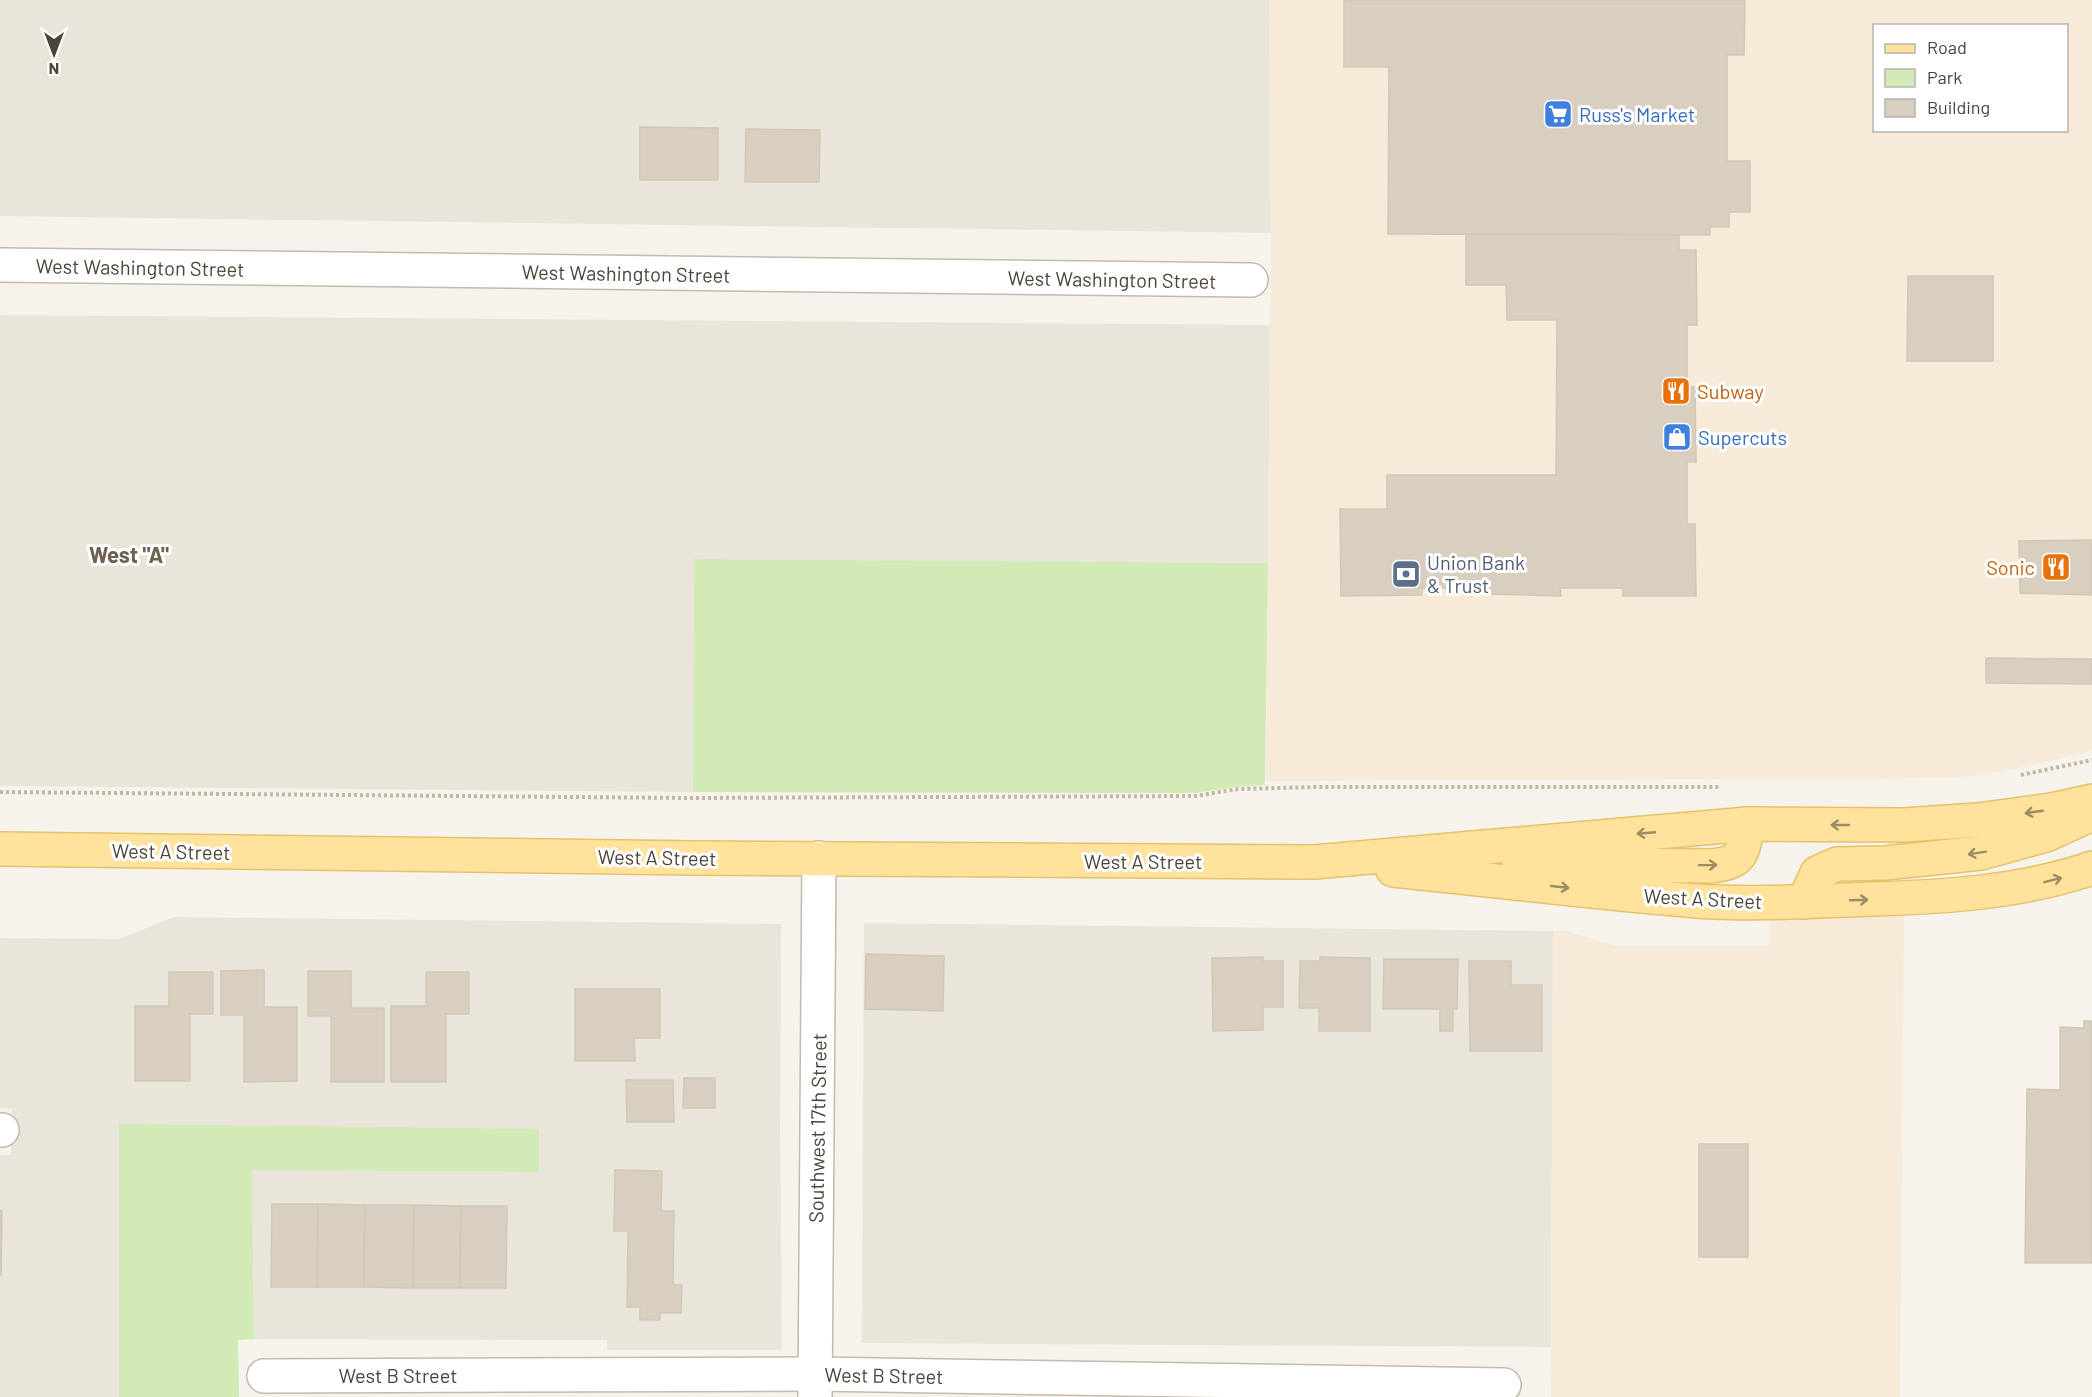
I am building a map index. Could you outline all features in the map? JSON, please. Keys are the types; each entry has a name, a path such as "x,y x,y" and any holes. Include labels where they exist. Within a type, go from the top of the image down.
{"main road":[{"path":"1314,862 1711,866 1730,863 1743,853 1748,824 1904,825 1977,820 2051,810 2092,801"},
{"path":"1804,902 1817,873 1837,864 1885,863 1981,853 2046,835 2092,814"},
{"name":"West A Street","path":"0,849 1314,862 1698,901 1804,902 1997,891 2043,882 2092,868"}],"street":[{"name":"West Washington Street","path":"0,265 1251,280"},
{"name":"Southwest 17th Street","path":"815,1385 819,858"},
{"name":"West B Street","path":"264,1376 815,1385 1504,1385"}],"path":[{"path":"2015,776 2092,760"},
{"path":"0,792 701,798 1195,796 1238,789 1316,787 1725,787"}],"shaded area":[{"path":"0,0 1269,0 1271,233 0,216"},
{"path":"1269,0 2092,0 2092,751 2004,771 1959,778 1266,781 1271,233"},
{"path":"0,315 1270,325 1268,563 694,559 693,792 0,786"},
{"path":"1770,914 1904,914 1900,1397 1551,1397 1553,931 1565,931 1617,946 1769,946"},
{"path":"174,917 781,924 782,1350 607,1350 607,1340 254,1339 252,1170 539,1172 119,1124 119,1397 0,1397 0,1155 11,1155 12,1109 0,1108 0,938 119,939"},
{"path":"864,923 1553,931 1551,1347 862,1343"}],"green space":[{"path":"694,559 1268,563 1265,785 1196,793 693,792"},
{"path":"119,1124 539,1129 539,1172 252,1170 254,1339 238,1340 239,1397 119,1397"}],"building":[{"name":"Russ's Market","path":"1344,0 1745,0 1744,55 1727,55 1727,161 1750,161 1750,212 1729,212 1729,227 1710,227 1710,235 1388,234 1389,67 1344,67"},
{"path":"640,127 718,128 718,180 640,180"},
{"path":"746,129 820,130 819,182 745,182"},
{"path":"1466,234 1679,235 1679,250 1696,250 1697,325 1687,325 1687,387 1695,387 1696,462 1687,462 1687,524 1695,524 1696,596 1623,596 1623,588 1560,588 1561,596 1486,594 1486,588 1422,588 1422,595 1341,596 1340,509 1387,509 1387,475 1556,475 1557,320 1507,320 1506,285 1466,285"},
{"path":"1908,276 1993,276 1993,361 1907,361"},
{"name":"Sonic","path":"2092,540 2092,595 2020,593 2019,541"},
{"path":"1986,658 2092,659 2092,684 1986,683"},
{"path":"866,954 944,956 943,1011 865,1009"},
{"path":"1263,957 1263,961 1283,961 1283,1007 1263,1007 1263,1030 1213,1031 1212,958"},
{"path":"1320,957 1370,958 1370,1031 1319,1031 1319,1008 1299,1008 1300,961 1320,961"},
{"path":"1384,959 1458,959 1457,1009 1453,1009 1453,1031 1440,1031 1440,1009 1383,1009"},
{"path":"1469,961 1511,961 1511,985 1542,985 1542,1051 1470,1051"},
{"path":"264,970 264,1007 297,1007 297,1081 244,1082 244,1015 221,1015 221,971"},
{"path":"308,971 351,971 351,1008 384,1008 384,1082 331,1082 331,1016 308,1016"},
{"path":"169,972 213,972 213,1014 190,1014 190,1081 135,1081 135,1006 169,1006"},
{"path":"426,972 469,972 469,1014 446,1014 446,1082 391,1082 391,1006 426,1006"},
{"path":"575,989 660,989 660,1038 634,1038 635,1061 575,1061"},
{"path":"2084,1021 2092,1021 2092,1263 2025,1263 2027,1089 2060,1090 2060,1027 2084,1028"},
{"path":"684,1078 715,1078 715,1108 683,1108"},
{"path":"626,1080 673,1080 674,1122 627,1122"},
{"path":"1699,1144 1748,1144 1748,1257 1699,1257"},
{"path":"615,1170 662,1171 661,1211 674,1211 673,1285 682,1285 681,1313 660,1313 660,1320 640,1320 640,1307 627,1307 628,1231 614,1231"},
{"path":"272,1204 318,1204 317,1287 271,1287"},
{"path":"318,1204 365,1205 364,1287 317,1287"},
{"path":"365,1205 414,1205 413,1288 364,1287"},
{"path":"414,1205 461,1206 460,1288 413,1288"},
{"path":"461,1206 507,1206 506,1288 460,1288"},
{"path":"0,1210 2,1211 1,1275 0,1275"}],"place":[{"name":"Russ's Market","path":"1558,114"},
{"name":"Subway","path":"1676,391"},
{"name":"Supercuts","path":"1677,437"},
{"name":"Sonic","path":"2056,567"},
{"name":"Union Bank & Trust","path":"1406,574"}],"district":[{"name":"West \"A\"","path":"129,554"}]}
